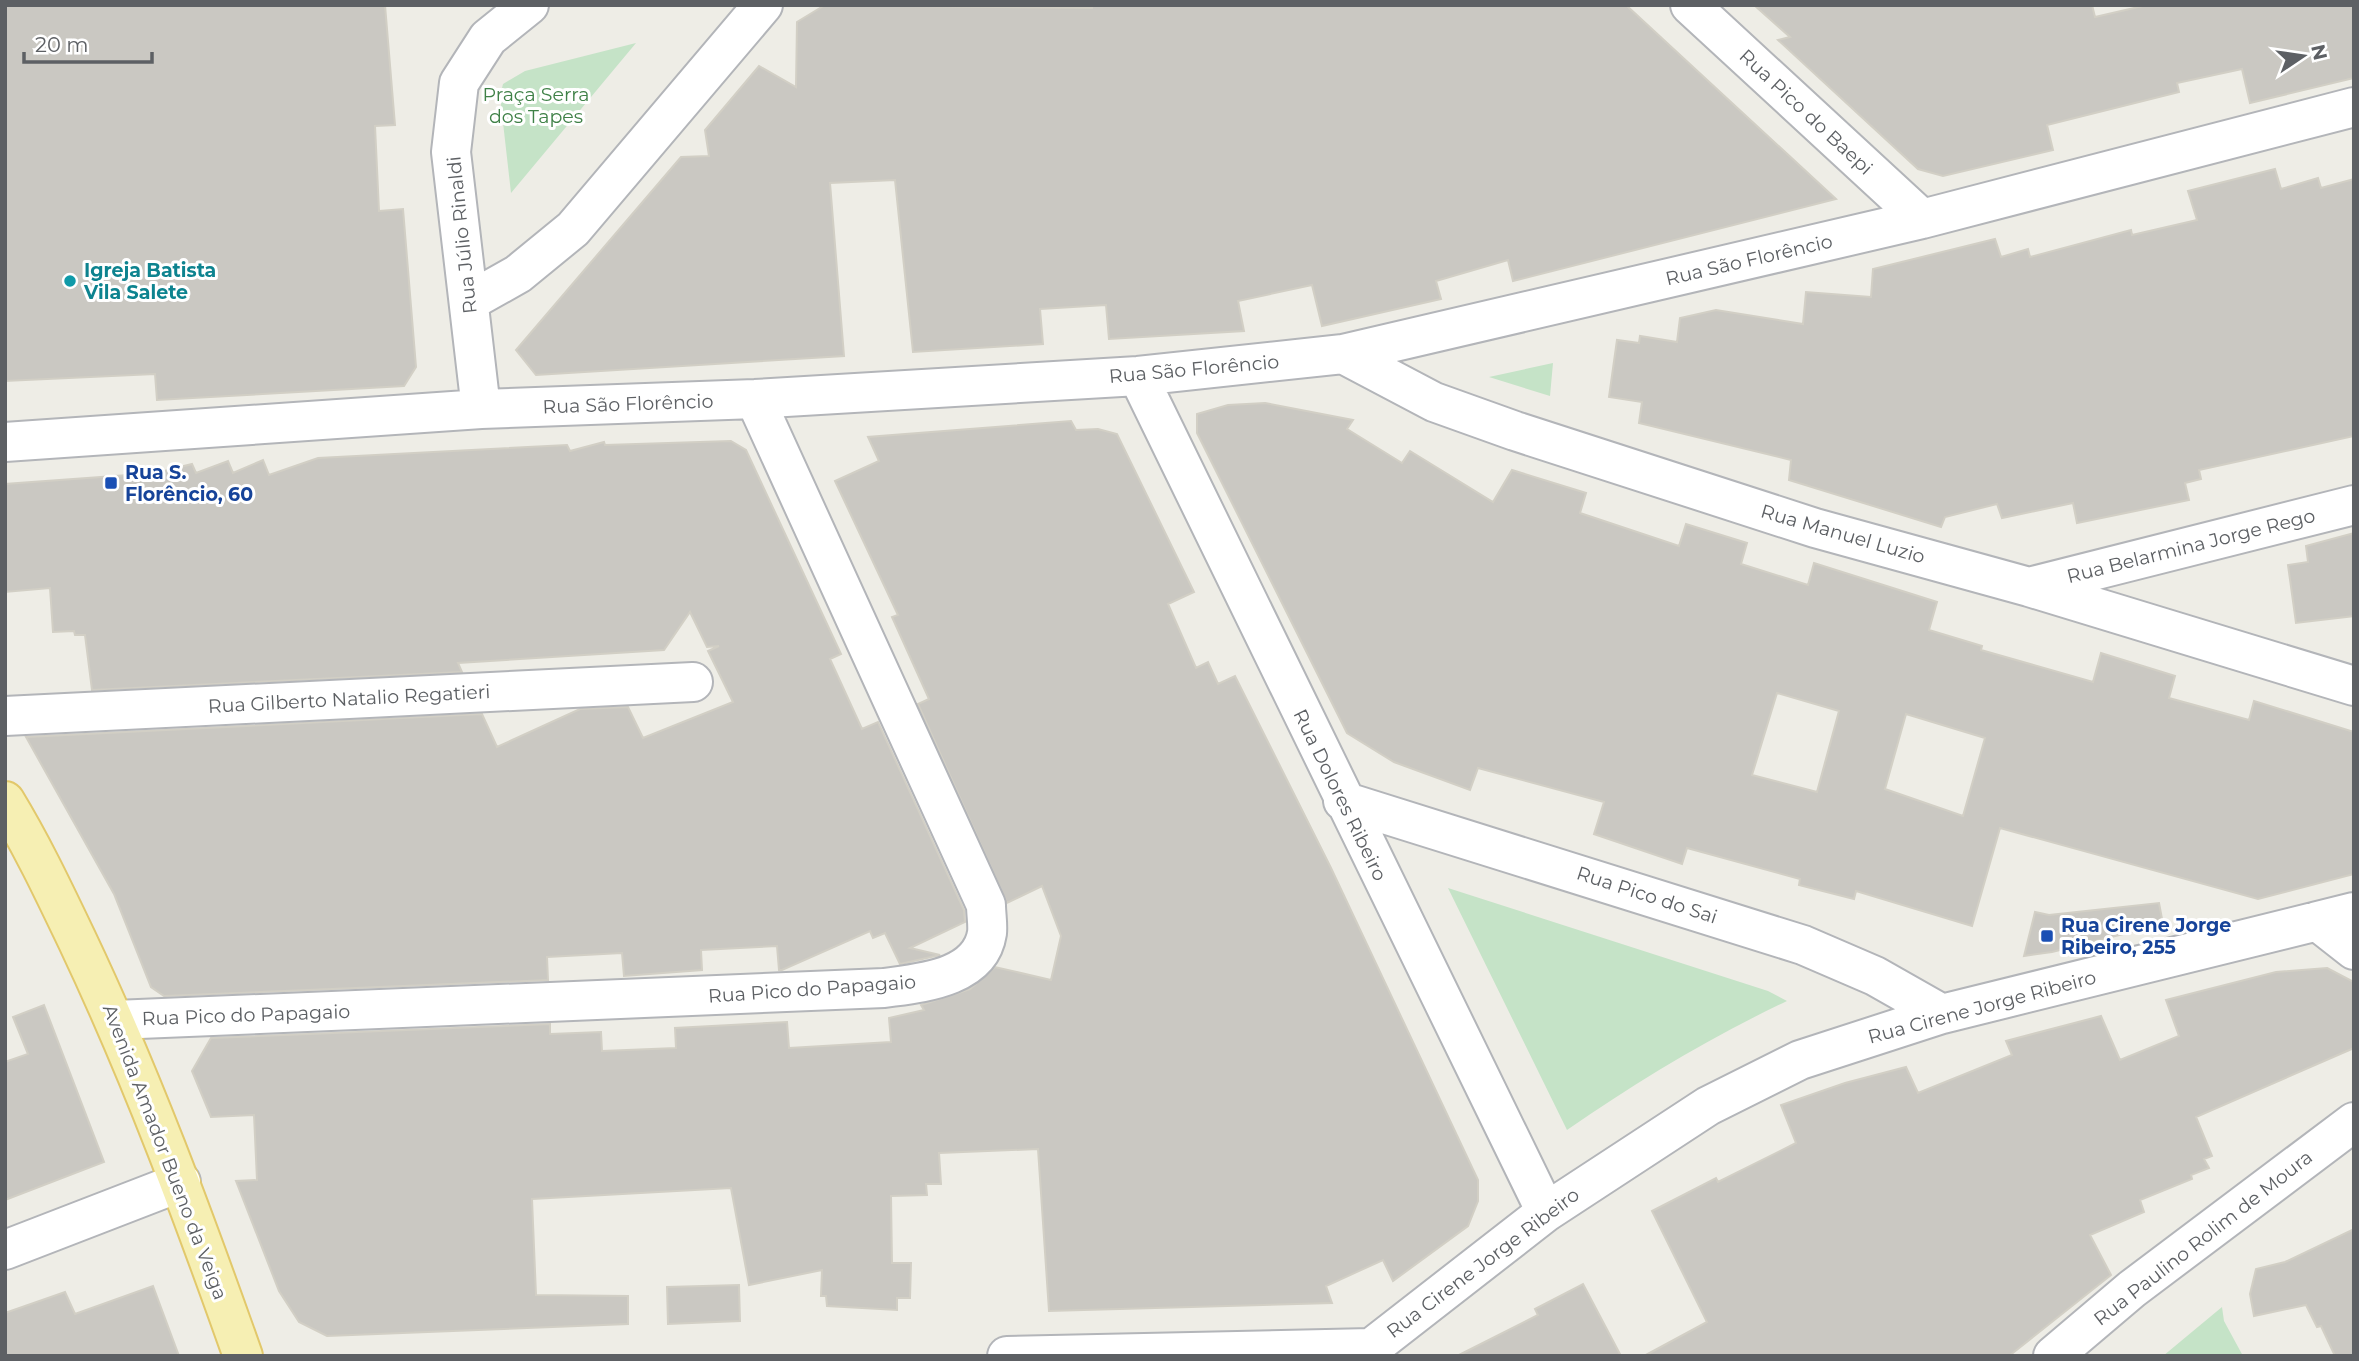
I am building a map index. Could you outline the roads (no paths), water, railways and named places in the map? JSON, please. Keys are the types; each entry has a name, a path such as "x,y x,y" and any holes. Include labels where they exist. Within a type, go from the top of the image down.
{"main road":[{"name":"Avenida Amador Bueno da Veiga","path":"5,801 32,846 115,1020 181,1182 243,1356"}],"street":[{"name":"Rua Júlio Rinaldi","path":"481,410 452,152 459,83 488,38 529,5"},
{"path":"470,301 518,274 573,229 763,5"},
{"name":"Rua Pico do Baepi","path":"1690,5 1922,219"},
{"name":"Rua São Florêncio","path":"5,442 481,410 754,400 1138,376 1343,354 1922,219 2354,107"},
{"name":"Rua Manuel Luzio","path":"1343,354 1434,402 1515,430 1815,528 2029,587 2354,686"},
{"name":"Rua Dolores Ribeiro","path":"1138,376 1343,801 1546,1212"},
{"name":"Rua Pico do Papagaio","path":"115,1020 884,988 942,980 972,961 987,935 986,905 754,400"},
{"name":"Rua Belarmina Jorge Rego","path":"2029,587 2354,505"},
{"name":"Rua Gilberto Natalio Regatieri","path":"5,716 693,682"},
{"name":"Rua Pico do Sai","path":"1343,801 1803,945 1875,976 1942,1014"},
{"name":"Rua Cirene Jorge Ribeiro","path":"1366,1352 1546,1212 1708,1106 1788,1065 1942,1014 2354,912"},
{"path":"2318,921 2354,950"},
{"name":"Rua Paulino Rolim de Moura","path":"2053,1356 2132,1289 2354,1122"},
{"path":"5,1250 181,1182"},
{"path":"1007,1356 1366,1352"}],"place":[{"name":"Igreja Batista Vila Salete","path":"70,281"},
{"name":"Rua S. Florêncio, 60","path":"111,483"},
{"name":"Rua Cirene Jorge Ribeiro, 255","path":"2047,936"}],"park label":[{"name":"Praça Serra dos Tapes","path":"536,105"}]}
